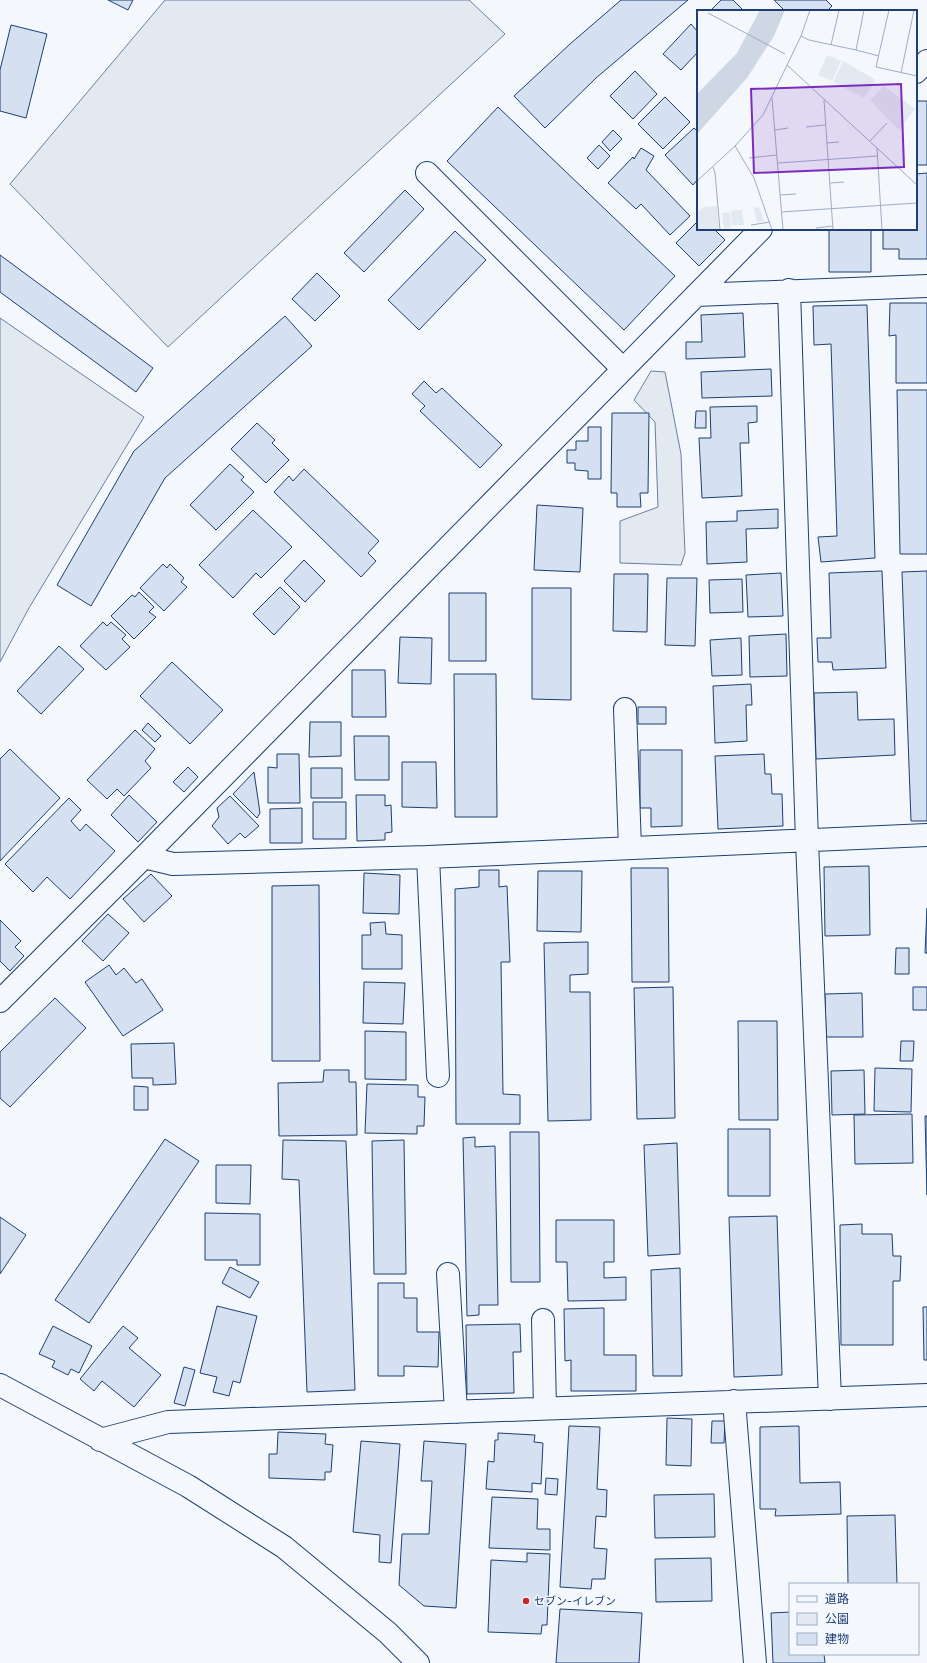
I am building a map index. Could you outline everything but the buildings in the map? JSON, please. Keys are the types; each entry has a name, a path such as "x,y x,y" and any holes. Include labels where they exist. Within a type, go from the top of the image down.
{"street":[{"path":"917,71 927,61"},
{"path":"427,173 622,369"},
{"path":"0,1001 144,858 760,230"},
{"path":"696,295 789,290 927,286"},
{"path":"789,290 807,841 830,1399"},
{"path":"625,709 630,848"},
{"path":"144,858 173,864 428,857 927,835"},
{"path":"428,857 438,1076"},
{"path":"448,1274 456,1412"},
{"path":"542,1320 545,1408"},
{"path":"0,1385 188,1486 284,1547 388,1633 418,1663"},
{"path":"100,1440 168,1422 927,1395"},
{"path":"734,1401 755,1663"}],"green space":[{"path":"165,0 469,0 505,34 168,347 10,184"},
{"path":"0,318 144,417 29,608 0,662"},
{"path":"651,371 665,372 681,454 685,553 681,565 620,563 620,521 658,507 655,422 634,400"}],"place":[{"name":"セブン-イレブン","path":"526,1601"}]}
